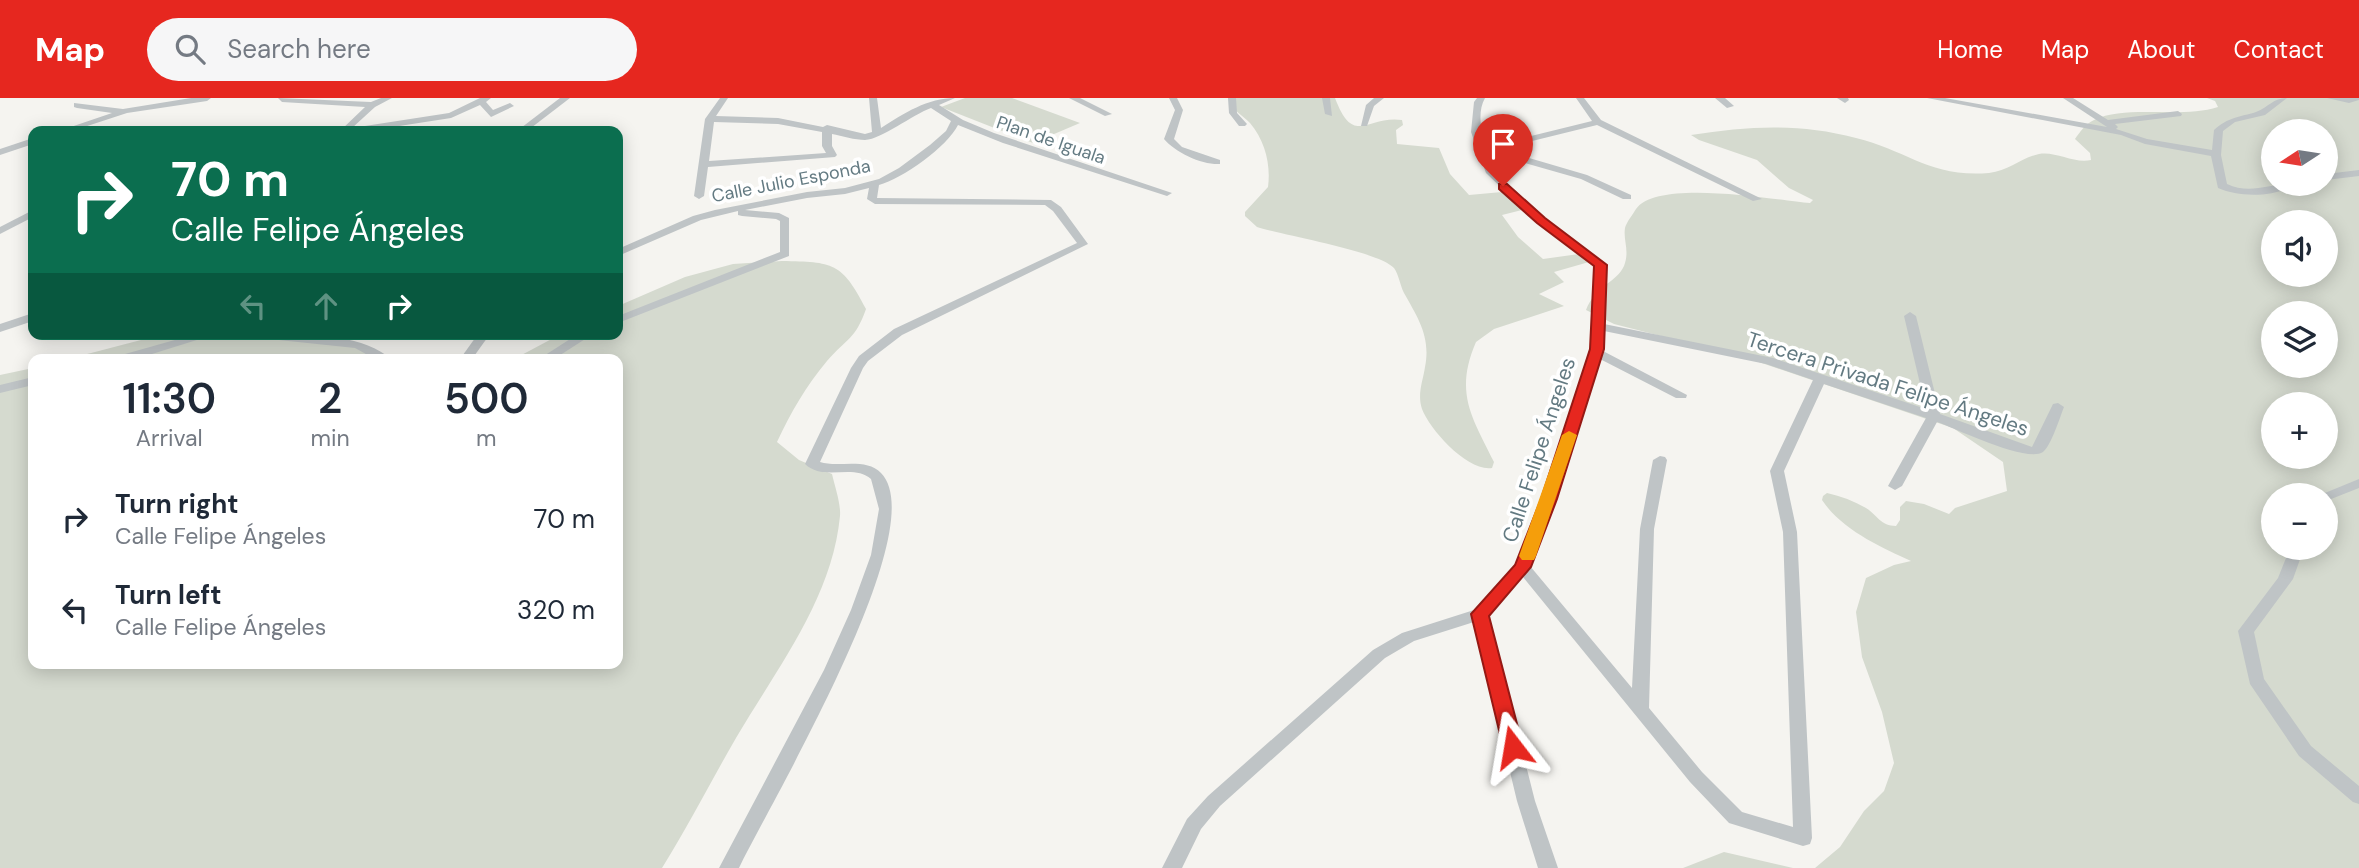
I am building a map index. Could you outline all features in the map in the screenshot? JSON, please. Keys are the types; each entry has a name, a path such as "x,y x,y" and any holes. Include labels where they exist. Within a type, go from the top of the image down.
{"street":[{"path":"80,126 126,111 206,98"},
{"path":"349,126 372,105 388,98"},
{"path":"528,126 566,98"},
{"path":"699,196 710,119 724,98"},
{"path":"873,98 877,134"},
{"path":"710,119 778,121 865,137 877,134 931,104 951,98"},
{"path":"1073,98 1108,114"},
{"path":"1172,98 1179,110 1169,139 1179,149 1217,162"},
{"path":"1232,98 1233,113 1242,124"},
{"path":"1326,98 1329,114"},
{"path":"1364,124 1370,105 1380,98"},
{"name":"Calle Felipe Ángeles","path":"1172,868 1194,824 1214,801 1379,654 1408,637 1480,614 1523,567 1549,499 1596,352 1600,265 1541,220 1489,171 1486,149 1476,132 1478,102 1481,98"},
{"path":"1580,98 1598,122 1758,199"},
{"path":"1719,98 1730,106"},
{"path":"1932,98 2123,133 2146,141 2217,154"},
{"path":"2067,98 2123,133"},
{"path":"2261,191 2247,194 2222,186 2217,154 2219,130 2227,121 2256,116 2283,98"},
{"path":"2331,98 2357,98"},
{"path":"282,99 372,105"},
{"path":"381,126 451,114 484,100 491,114 510,106"},
{"name":"Plan de Iguala","path":"931,104 955,122 1083,169 1167,193"},
{"path":"76,105 126,111"},
{"path":"2105,123 2178,114"},
{"name":"Calle Julio Esponda","path":"623,251 697,218 719,212 874,184 910,165 950,132 955,122"},
{"path":"1486,149 1598,122"},
{"path":"704,164 752,163 832,155 827,146 827,128"},
{"path":"0,152 28,143"},
{"path":"1486,149 1584,177 1628,197"},
{"path":"2338,176 2359,173"},
{"path":"729,868 753,817 848,642 887,531 887,511 881,482 876,474 867,470 822,468 812,464 857,368 863,359 898,332 1083,244 1057,209 1047,202 875,201 872,199 874,184"},
{"path":"623,318 785,254 785,220 779,216 719,212"},
{"path":"0,231 28,216"},
{"path":"1895,486 1934,416 1910,316"},
{"path":"0,328 28,319"},
{"name":"Tercera Privada Felipe Ángeles","path":"1598,326 1769,361 1934,416 2023,450 2034,451 2040,448 2058,407"},
{"path":"140,354 190,340"},
{"path":"313,340 358,345 375,354"},
{"path":"553,354 577,340"},
{"path":"1596,352 1681,395"},
{"path":"1523,567 1696,777 1736,818 1803,838 1790,532 1777,471 1820,379"},
{"path":"0,389 28,382"},
{"path":"1640,709 1647,529 1660,460"},
{"path":"2338,491 2359,483"},
{"path":"2292,560 2285,579 2246,631 2256,680 2305,751 2359,797"},
{"path":"1480,614 1526,801 1548,868"}],"shaded area":[{"path":"965,98 1012,98 1080,123 1033,143 941,107"},
{"path":"1228,98 1335,98 1342,113 1355,126 1402,120 1403,125 1396,130 1397,144 1439,148 1450,174 1469,195 1502,192 1522,210 1502,215 1518,237 1543,259 1579,254 1589,262 1554,272 1564,282 1539,294 1564,306 1494,329 1476,342 1466,376 1466,391 1473,418 1494,462 1492,468 1482,467 1461,457 1441,438 1426,418 1420,393 1426,356 1425,337 1394,268 1351,250 1257,227 1245,216 1245,212 1268,187 1268,161 1255,130 1234,109"},
{"path":"2207,98 2359,98 2359,868 1815,868 1840,847 1864,811 1884,791 1894,763 1882,712 1862,657 1856,612 1866,578 1894,565 1911,561 1850,528 1830,510 1822,500 1823,496 1827,493 1852,501 1883,522 1896,526 1900,520 1900,507 1906,501 1924,504 1949,514 1955,508 2007,491 2003,462 1953,428 1747,358 1614,324 1586,310 1595,295 1621,272 1624,266 1627,224 1636,209 1648,200 1667,195 1718,193 1810,203 1813,200 1789,188 1757,160 1691,135 1754,128 1814,130 1874,143 1934,167 1968,173 1989,173 2003,170 2039,154 2091,160 2090,153 2075,139 2088,124 2107,115 2188,112 2218,107 2215,101"},
{"path":"782,261 825,264 842,273 858,293 866,309 854,333 827,361 806,390 777,442 799,460 832,474 840,516 826,576 785,659 736,738 662,868 0,868 0,375 28,369 28,669 623,669 623,354 523,354 550,340 623,340 623,304 685,277 733,264"},
{"path":"141,340 331,340 371,354 87,354"},
{"path":"1724,852 1793,868 1683,868"}],"slow traffic":[{"path":"1528,556 1569,435"}],"route":[{"path":"1503,186 1541,220 1581,247 1600,265 1597,349 1549,499 1523,567 1480,614 1513,747"}]}
